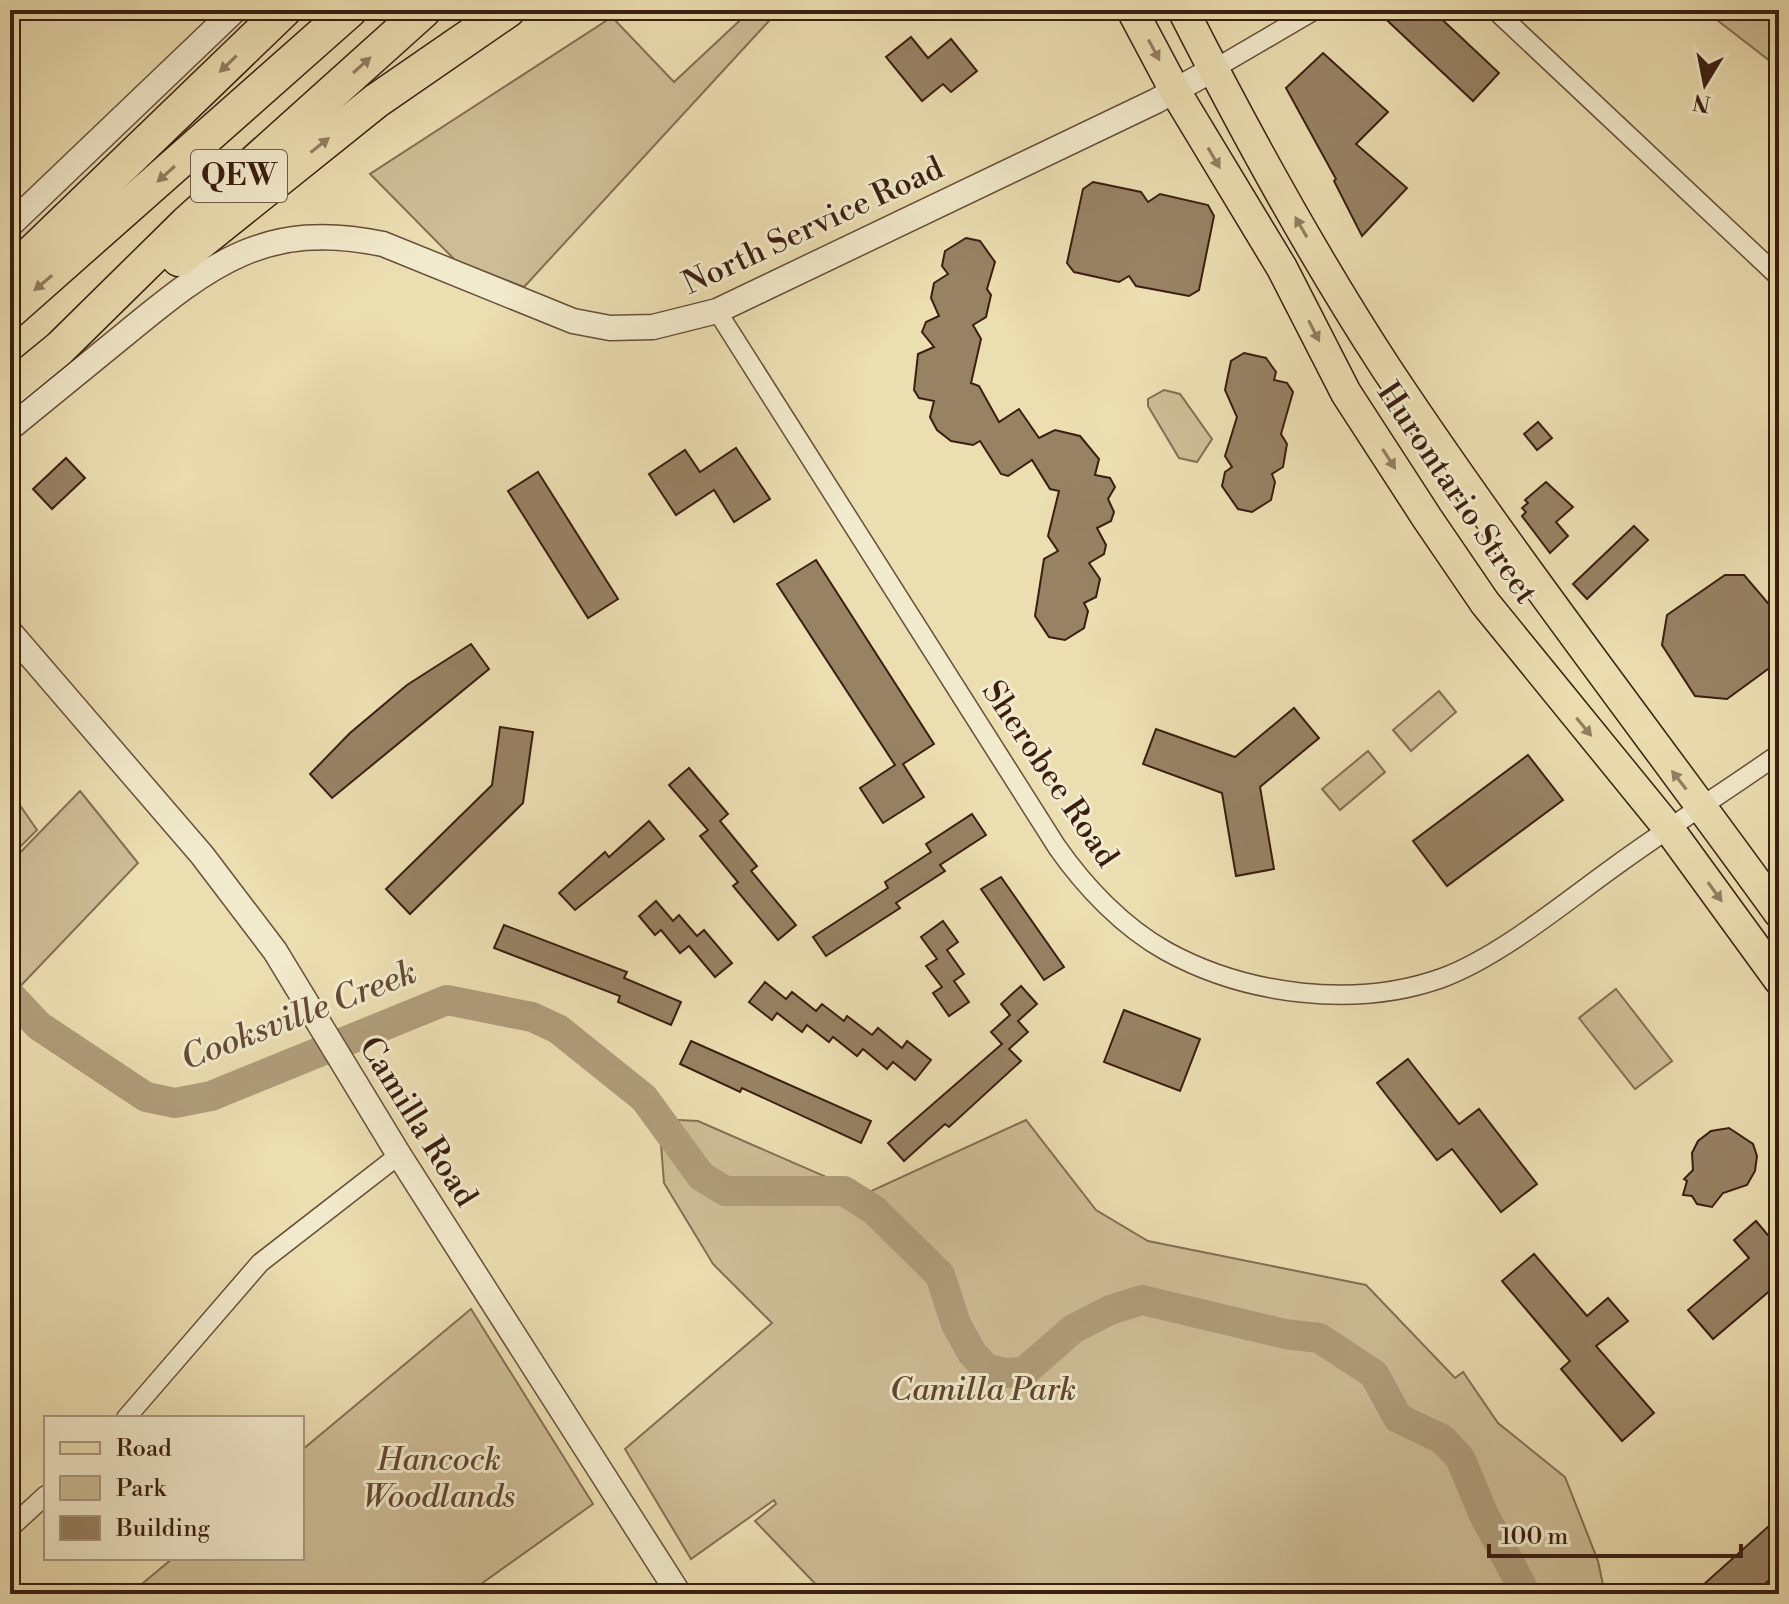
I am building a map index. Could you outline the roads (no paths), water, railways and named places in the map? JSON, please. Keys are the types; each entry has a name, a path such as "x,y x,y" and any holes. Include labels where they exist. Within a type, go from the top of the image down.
{"highway":[{"path":"10,274 284,10"},
{"name":"QEW","path":"10,311 350,10"},
{"name":"QEW","path":"10,389 60,348 187,223 424,10"},
{"path":"60,348 181,257 376,101 508,10"}],"main road":[{"name":"Hurontario Street","path":"1132,10 1175,91 1282,268 1346,393 1427,518 1485,603 1544,680 1669,829 1779,980"},
{"name":"Hurontario Street","path":"1183,10 1324,268 1387,369 1582,650 1779,913"}],"street":[{"path":"10,225 235,10"},
{"path":"1214,69 1315,10"},
{"path":"1495,10 1779,277"},
{"name":"North Service Road","path":"10,428 215,264 276,243 316,236 350,237 383,244 573,321 610,328 653,327 717,311 1175,91 1214,69"},
{"name":"Sherobee Road","path":"717,311 1057,847 1092,891 1165,951 1218,973 1271,988 1340,994 1409,986 1460,970 1540,921 1779,754"},
{"name":"Camilla Road","path":"10,632 202,855 275,951 399,1155 679,1594"},
{"path":"128,1416 260,1263 399,1155"},
{"path":"12,1521 44,1497"}],"waterway":[{"name":"Cooksville Creek","path":"10,995 39,1026 146,1097 175,1103 211,1096 447,1000 532,1017 558,1029 644,1098 701,1176 725,1191 844,1191 874,1210 940,1275 956,1324 972,1353 986,1368 1005,1373 1024,1372 1073,1329 1110,1310 1142,1300 1285,1334 1319,1338 1374,1374 1398,1418 1442,1439 1460,1458 1484,1515 1526,1594"}],"park label":[{"name":"Camilla Park","path":"983,1390"},
{"name":"Hancock Woodlands","path":"439,1478"}]}
